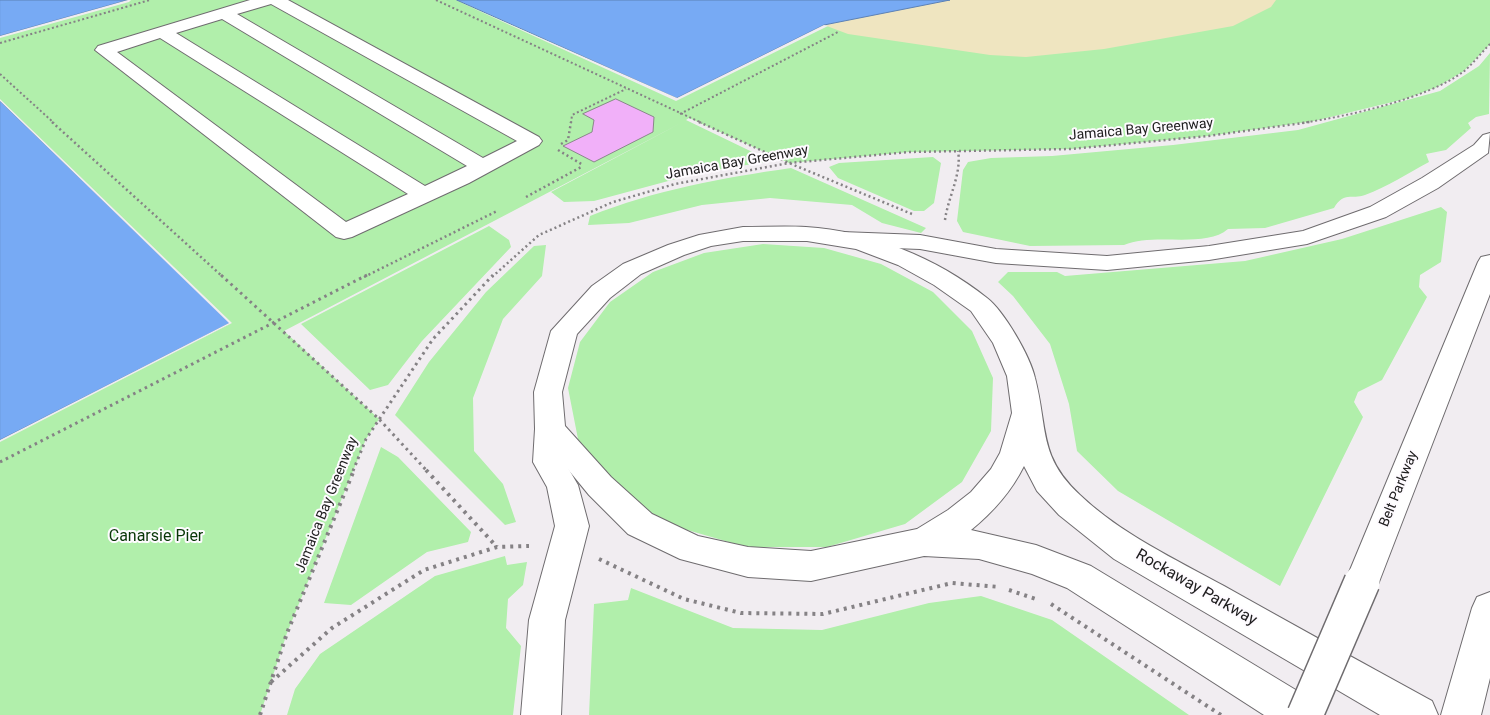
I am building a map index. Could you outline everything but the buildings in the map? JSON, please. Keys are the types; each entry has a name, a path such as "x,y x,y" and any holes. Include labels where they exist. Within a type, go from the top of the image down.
{"main road":[{"path":"266,0 104,50 344,232 483,167 532,141 276,0"},
{"path":"224,13 483,167"},
{"path":"162,32 424,195"},
{"path":"541,715 547,620 572,526 562,485 548,462 550,429 548,392 564,331 589,302 632,269 676,250 707,240 744,234 806,234 842,239 920,242 996,256 1107,263 1209,254 1307,237 1378,212 1430,183 1482,149 1490,139"},
{"name":"Rockaway Parkway","path":"842,239 861,243 906,260 943,279 980,305 1006,341 1021,376 1026,413 1036,459 1048,482 1070,506 1093,526 1126,548 1418,715"},
{"name":"Belt Parkway","path":"1305,715 1362,582 1490,262"},
{"path":"924,542 960,520 982,501 1002,478 1015,453 1026,413"},
{"path":"550,429 600,486 640,524 692,549 748,562 811,566 924,542 979,544 1036,560 1079,577 1300,715"},
{"path":"1461,715 1490,608"}],"path":[{"path":"0,43 150,0"},
{"path":"436,0 788,163 920,217"},
{"path":"680,114 838,32"},
{"name":"Jamaica Bay Greenway","path":"260,715 287,633 366,439 433,339 500,268 539,235 613,202 675,184 788,163 882,154 1071,149 1208,136 1314,121 1405,99 1437,87 1464,70 1490,44"},
{"path":"0,74 379,418 497,548"},
{"path":"526,196 583,166 557,150 558,145 568,140 572,115 627,89"},
{"path":"947,228 945,218 947,202 960,163 958,151"},
{"path":"0,462 273,322 497,211"},
{"path":"271,682 332,628 424,570 497,548 524,546"},
{"path":"592,556 684,599 741,613 823,614 898,598 952,583 1001,587 1049,603 1221,715"}],"green space":[{"name":"Canarsie Pier","path":"128,0 457,0 677,98 824,25 950,0 1490,0 1490,44 1464,71 1437,87 1405,99 1314,121 1208,136 1071,149 909,152 789,163 689,118 686,120 771,161 698,173 594,201 564,202 551,192 681,123 284,331 379,419 366,439 287,633 260,715 0,715 0,440 229,323 0,101 0,36"},
{"path":"1490,53 1489,114 1476,117 1468,123 1471,128 1446,150 1426,154 1429,162 1373,192 1345,198 1334,208 1265,228 1228,229 1218,235 1206,238 1136,241 1124,245 1030,246 963,232 957,221 963,170 968,162 991,158 1052,156 1173,145 1298,130 1440,91 1479,66"},
{"path":"933,157 941,163 934,203 924,211 914,211 838,178 829,167 839,163"},
{"path":"791,168 926,228 921,233 882,223 852,205 770,198 702,205 629,223 588,225 590,216 639,199 689,186"},
{"path":"1441,207 1447,212 1441,262 1420,275 1419,287 1427,297 1382,380 1358,392 1354,402 1363,417 1280,586 1118,491 1077,451 1069,404 1050,344 1013,296 998,282 1008,272 1057,272 1065,276 1245,261 1342,239"},
{"path":"489,226 509,240 511,247 422,341 388,385 370,390 301,324"},
{"path":"763,244 824,248 881,264 933,292 972,331 993,378 991,431 962,482 905,524 827,547 746,547 670,525 612,487 578,439 568,388 580,342 610,302 653,272 704,253"},
{"path":"546,245 542,276 503,319 473,398 474,451 503,484 516,522 505,525 395,415 429,362 486,292 534,246"},
{"path":"381,447 398,457 471,532 468,542 427,552 351,605 324,603"},
{"path":"505,556 507,565 527,562 523,585 508,599 506,628 521,646 513,715 287,715 295,689 320,654 435,576"},
{"path":"631,588 733,628 822,630 929,603 981,596 1052,620 1189,715 589,715 594,604 628,600"}],"sand":[{"path":"950,0 1276,0 1271,7 1233,26 1104,49 1026,57 990,55 848,34 824,25"}],"water":[{"path":"0,0 128,0 0,36"},
{"path":"457,0 950,0 824,25 677,98"},
{"path":"0,101 230,323 0,440"}],"pier":[{"path":"131,0 0,38 0,36"},
{"path":"455,0 677,98 824,25 828,26 676,101"},
{"path":"0,99 232,323 0,442 0,440 229,323"}]}
